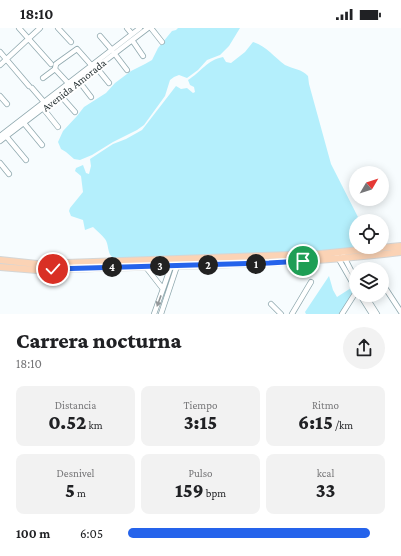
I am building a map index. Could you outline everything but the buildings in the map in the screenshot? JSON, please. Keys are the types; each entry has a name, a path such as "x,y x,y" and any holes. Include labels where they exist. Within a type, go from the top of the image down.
{"main road":[{"path":"1,260 37,264 340,256 401,246"},
{"path":"2,267 37,270 269,263 401,252"}],"street":[{"path":"19,28 51,64"},
{"path":"0,65 40,28"},
{"path":"58,28 71,42"},
{"path":"126,28 143,56"},
{"name":"Avenida Amorada","path":"132,37 140,28"},
{"path":"151,28 162,42"},
{"name":"Avenida Amorada","path":"0,136 21,118 60,95 113,51 146,29"},
{"path":"100,36 128,70"},
{"path":"43,78 55,69 56,64 76,49 109,83"},
{"path":"0,52 31,87 58,127"},
{"name":"Avenida Amorada","path":"0,141 68,83 94,67"},
{"path":"55,69 68,83"},
{"path":"78,80 91,97"},
{"path":"60,95 75,112"},
{"path":"0,96 7,104"},
{"path":"23,122 42,145"},
{"path":"6,136 26,160"},
{"path":"0,163 9,174"},
{"path":"340,256 349,271"},
{"path":"145,266 163,289"},
{"path":"154,314 163,289 174,266"},
{"path":"161,314 174,266"},
{"path":"292,314 311,282"},
{"path":"389,294 401,312"},
{"path":"342,314 349,302"},
{"path":"365,302 371,311 377,314"},
{"path":"271,304 281,314"}],"shaded area":[{"path":"178,28 240,28 229,46 220,55 207,60 198,70 187,78 179,75 170,80 165,96 144,125 137,130 80,160 74,159 61,149 58,142 63,131 84,107 106,93 115,83 131,71 152,60 158,48 172,31"},
{"path":"253,42 266,49 285,65 300,70 308,76 331,164 349,199 349,206 352,206 356,214 349,214 349,250 335,252 113,258 109,253 105,239 101,234 93,227 85,230 83,220 71,216 69,211 70,208 83,192 81,176 75,171 76,168 83,165 86,173 89,174 91,166 90,159 113,144 142,130 176,86 181,89 187,88 193,93 195,92 194,87 190,85 188,80 208,63 223,57 226,62 231,63 245,52"},
{"path":"329,276 333,290 337,297 349,289 349,301 342,314 306,314 305,312"}],"route":[{"path":"53,269 303,261"}]}
